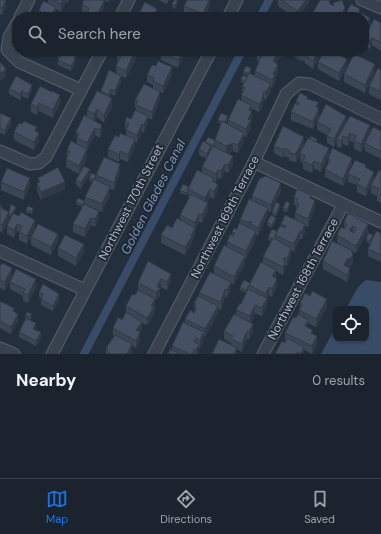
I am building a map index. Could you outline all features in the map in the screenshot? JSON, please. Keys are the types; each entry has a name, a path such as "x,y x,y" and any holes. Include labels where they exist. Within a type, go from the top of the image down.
{"street":[{"path":"23,12 29,0"},
{"path":"123,12 129,0"},
{"path":"231,12 237,0"},
{"path":"362,0 381,8"},
{"path":"12,32 9,38 7,50 12,55"},
{"path":"13,56 19,62 81,90"},
{"path":"0,151 30,164 39,163 46,157 99,56"},
{"name":"Northwest 170th Street","path":"52,354 208,56"},
{"name":"Northwest 169th Terrace","path":"154,354 254,162 286,94 299,83 310,84 381,119"},
{"path":"254,162 381,222"},
{"name":"Northwest 168th Terrace","path":"263,354 343,205"},
{"path":"0,251 85,290"},
{"path":"0,348 14,354"}],"water":[{"path":"366,280 381,282 381,354 321,354 333,332 333,342 369,342 369,306 348,306 358,287"}],"building":[{"path":"0,0 6,0 2,8 0,7"},
{"path":"52,0 63,0 61,4"},
{"path":"84,0 104,0 99,12 88,12 89,8 82,4"},
{"path":"174,0 178,0 175,6 172,4"},
{"path":"187,0 209,0 204,12 198,12 184,6"},
{"path":"281,0 306,0 297,11"},
{"path":"320,0 329,0 330,4 334,6 333,3 342,0 345,8 343,12 313,12"},
{"path":"43,1 56,7 54,12 41,12 39,10"},
{"path":"145,2 157,9 156,12 140,12"},
{"path":"351,4 360,9 359,12 347,12"},
{"path":"374,19 381,23 381,43 372,38 369,40 369,28"},
{"path":"60,56 75,56 75,59 71,66 58,60"},
{"path":"121,56 133,56 126,71 116,66"},
{"path":"170,56 180,56 178,60"},
{"path":"262,56 276,56 273,61 278,65 273,74 275,75 272,80 255,71"},
{"path":"305,56 316,56 313,61"},
{"path":"321,56 341,56 347,59 339,73 318,62"},
{"path":"353,56 358,56 375,64 365,85 344,74"},
{"path":"158,61 172,67 163,86 153,81 154,78 147,75 152,65 156,66"},
{"path":"0,62 6,69 0,74"},
{"path":"246,66 251,68 249,74 243,71"},
{"path":"378,68 381,70 381,92 369,86"},
{"path":"109,70 121,76 115,91 111,89 109,95 101,91"},
{"path":"249,73 271,84 266,92 264,91 262,101 259,104 241,95 245,88 242,87"},
{"path":"243,75 247,77 245,82 241,79"},
{"path":"16,76 32,85 28,94 22,91 20,94 9,89"},
{"path":"144,84 160,92 152,112 136,105 138,101 135,100"},
{"path":"40,86 60,95 53,110 39,103 37,107 31,104"},
{"path":"97,91 112,98 104,115 97,109 94,114 87,110"},
{"path":"300,93 308,97 307,99 319,102 316,107 319,108 313,122 291,112 295,103 298,105 299,103 296,101"},
{"path":"238,99 251,105 249,110 252,111 248,119 251,120 246,129 228,120"},
{"path":"326,104 346,116 334,139 327,136 331,129 317,122"},
{"path":"135,110 148,116 137,135 126,130 129,123 125,121 127,117 131,119"},
{"path":"0,113 11,118 5,130 0,128"},
{"path":"221,113 228,116 224,123 218,120"},
{"path":"84,115 102,125 100,130 95,128 87,143 77,138 79,134 76,132"},
{"path":"350,116 370,125 361,144 354,141 356,136 350,133 348,138 343,136 341,141 337,139"},
{"path":"24,121 37,127 35,131 39,133 34,142 14,132 19,123 22,124"},
{"path":"222,121 244,133 238,145 233,143 226,146 215,140"},
{"path":"283,126 304,137 296,154 289,153 290,151 284,148 283,150 274,146"},
{"path":"373,127 381,131 381,152 365,143"},
{"path":"120,133 135,139 128,155 120,151 119,155 108,149 115,135 119,137"},
{"path":"311,136 317,139 316,142 310,139"},
{"path":"208,137 215,140 213,146 205,142"},
{"path":"308,138 329,148 321,164 314,161 312,165 303,161 305,156 300,153"},
{"path":"71,141 87,149 79,166 66,159 70,152 67,150"},
{"path":"203,141 211,146 207,154 199,149"},
{"path":"213,146 233,156 228,165 225,164 221,171 218,170 216,174 202,167"},
{"path":"332,148 352,158 343,179 325,169 330,160 328,159"},
{"path":"104,157 120,164 114,183 96,175"},
{"path":"355,160 366,165 365,167 374,172 366,189 357,184 360,179 348,174"},
{"path":"84,166 90,169 81,183 76,180"},
{"path":"58,167 65,182 41,192 37,183 40,182 38,178"},
{"path":"7,168 30,178 24,192 1,182"},
{"path":"197,170 214,178 212,181 218,184 214,192 210,189 205,198 188,189"},
{"path":"379,170 381,171 381,196 377,193 379,189 371,185"},
{"path":"91,173 96,175 94,180 89,178"},
{"path":"266,176 281,183 271,205 252,196 259,179"},
{"path":"94,179 110,187 102,204 85,197"},
{"path":"183,184 189,187 186,193 180,190"},
{"path":"297,189 311,195 310,198 315,200 308,219 295,213 299,204 296,203 298,199 294,197"},
{"path":"191,194 208,203 202,215 199,214 195,223 180,215"},
{"path":"78,198 85,201 83,205 76,202"},
{"path":"249,199 268,208 258,228 250,224 252,222 250,221 249,223 240,220"},
{"path":"286,201 290,203 287,210 283,208"},
{"path":"276,202 280,204 276,214 272,212"},
{"path":"11,204 16,207 11,215 9,212"},
{"path":"84,204 99,211 95,219 90,219 85,229 73,224"},
{"path":"0,205 2,206 1,208 9,212 2,225 0,224"},
{"path":"28,206 33,208 32,212 26,209"},
{"path":"21,212 35,220 27,236 19,232 22,226 17,224 14,230 7,226 13,213 19,216"},
{"path":"348,213 368,224 356,246 337,235 341,227 345,229 347,224 344,222","holes":["353,226 356,228 354,233 349,230"]},
{"path":"271,215 276,218 272,225 267,222"},
{"path":"285,215 305,224 302,232 300,231 294,244 275,235 280,226 285,228 286,226 281,224"},
{"path":"177,218 195,228 191,236 192,237 185,247 161,235 167,225 172,228"},
{"path":"239,223 256,231 246,251 227,242 230,234 233,236 235,233 232,232 234,228 237,229"},
{"path":"38,224 58,234 51,247 31,237"},
{"path":"272,229 277,231 274,239 268,237"},
{"path":"376,231 381,233 381,255 368,249"},
{"path":"368,233 373,235 370,241 366,239"},
{"path":"65,235 84,244 76,258 58,248"},
{"path":"273,238 291,248 287,259 285,257 283,260 285,262 283,267 263,257"},
{"path":"332,241 351,250 353,254 351,258 347,259 344,265 350,268 347,275 323,261"},
{"path":"224,245 245,256 234,277 214,266"},
{"path":"148,261 171,274 167,282 161,279 157,286 160,289 156,292 138,283"},
{"path":"261,262 276,270 272,276 277,279 272,289 269,287 266,294 249,285"},
{"path":"2,263 12,268 5,282 0,280 0,266"},
{"path":"16,269 36,279 28,295 23,293 25,289 10,282"},
{"path":"210,272 231,282 227,290 225,289 221,302 199,293"},
{"path":"244,280 250,283 246,291 240,287"},
{"path":"43,284 59,294 53,306 41,299 43,294 39,292"},
{"path":"248,289 267,298 262,308 255,305 250,316 236,310 240,303 241,304"},
{"path":"138,290 155,299 151,306 154,307 147,318 126,306 132,294 135,295"},
{"path":"312,291 327,299 316,319 299,310 302,304 300,303 305,293 310,296"},
{"path":"198,296 218,306 205,329 185,319 190,310 194,313 196,304 194,303"},
{"path":"0,301 14,308 13,311 18,314 11,327 0,321"},
{"path":"27,312 32,314 30,317 25,315"},
{"path":"126,312 142,322 136,330 140,332 136,341 113,328 118,317 122,320"},
{"path":"234,314 253,324 249,332 247,331 242,344 231,339 233,336 224,331"},
{"path":"298,314 308,320 305,326 313,330 311,333 317,336 312,346 285,333 293,317 296,318"},
{"path":"26,318 36,323 33,329 41,332 36,341 19,332"},
{"path":"183,322 204,332 200,340 196,338 194,342 199,344 196,350 194,349 192,354 172,346"},
{"path":"115,335 132,344 127,354 111,354 107,351 108,349 106,348"},
{"path":"287,338 304,347 301,354 297,352 297,354 275,354 282,341 285,343"},
{"path":"219,339 237,348 234,354 212,354"},
{"path":"170,349 181,354 168,354"}],"waterway":[{"name":"Golden Glades Canal","path":"263,12 269,0"},
{"name":"Golden Glades Canal","path":"84,354 239,56"}]}
